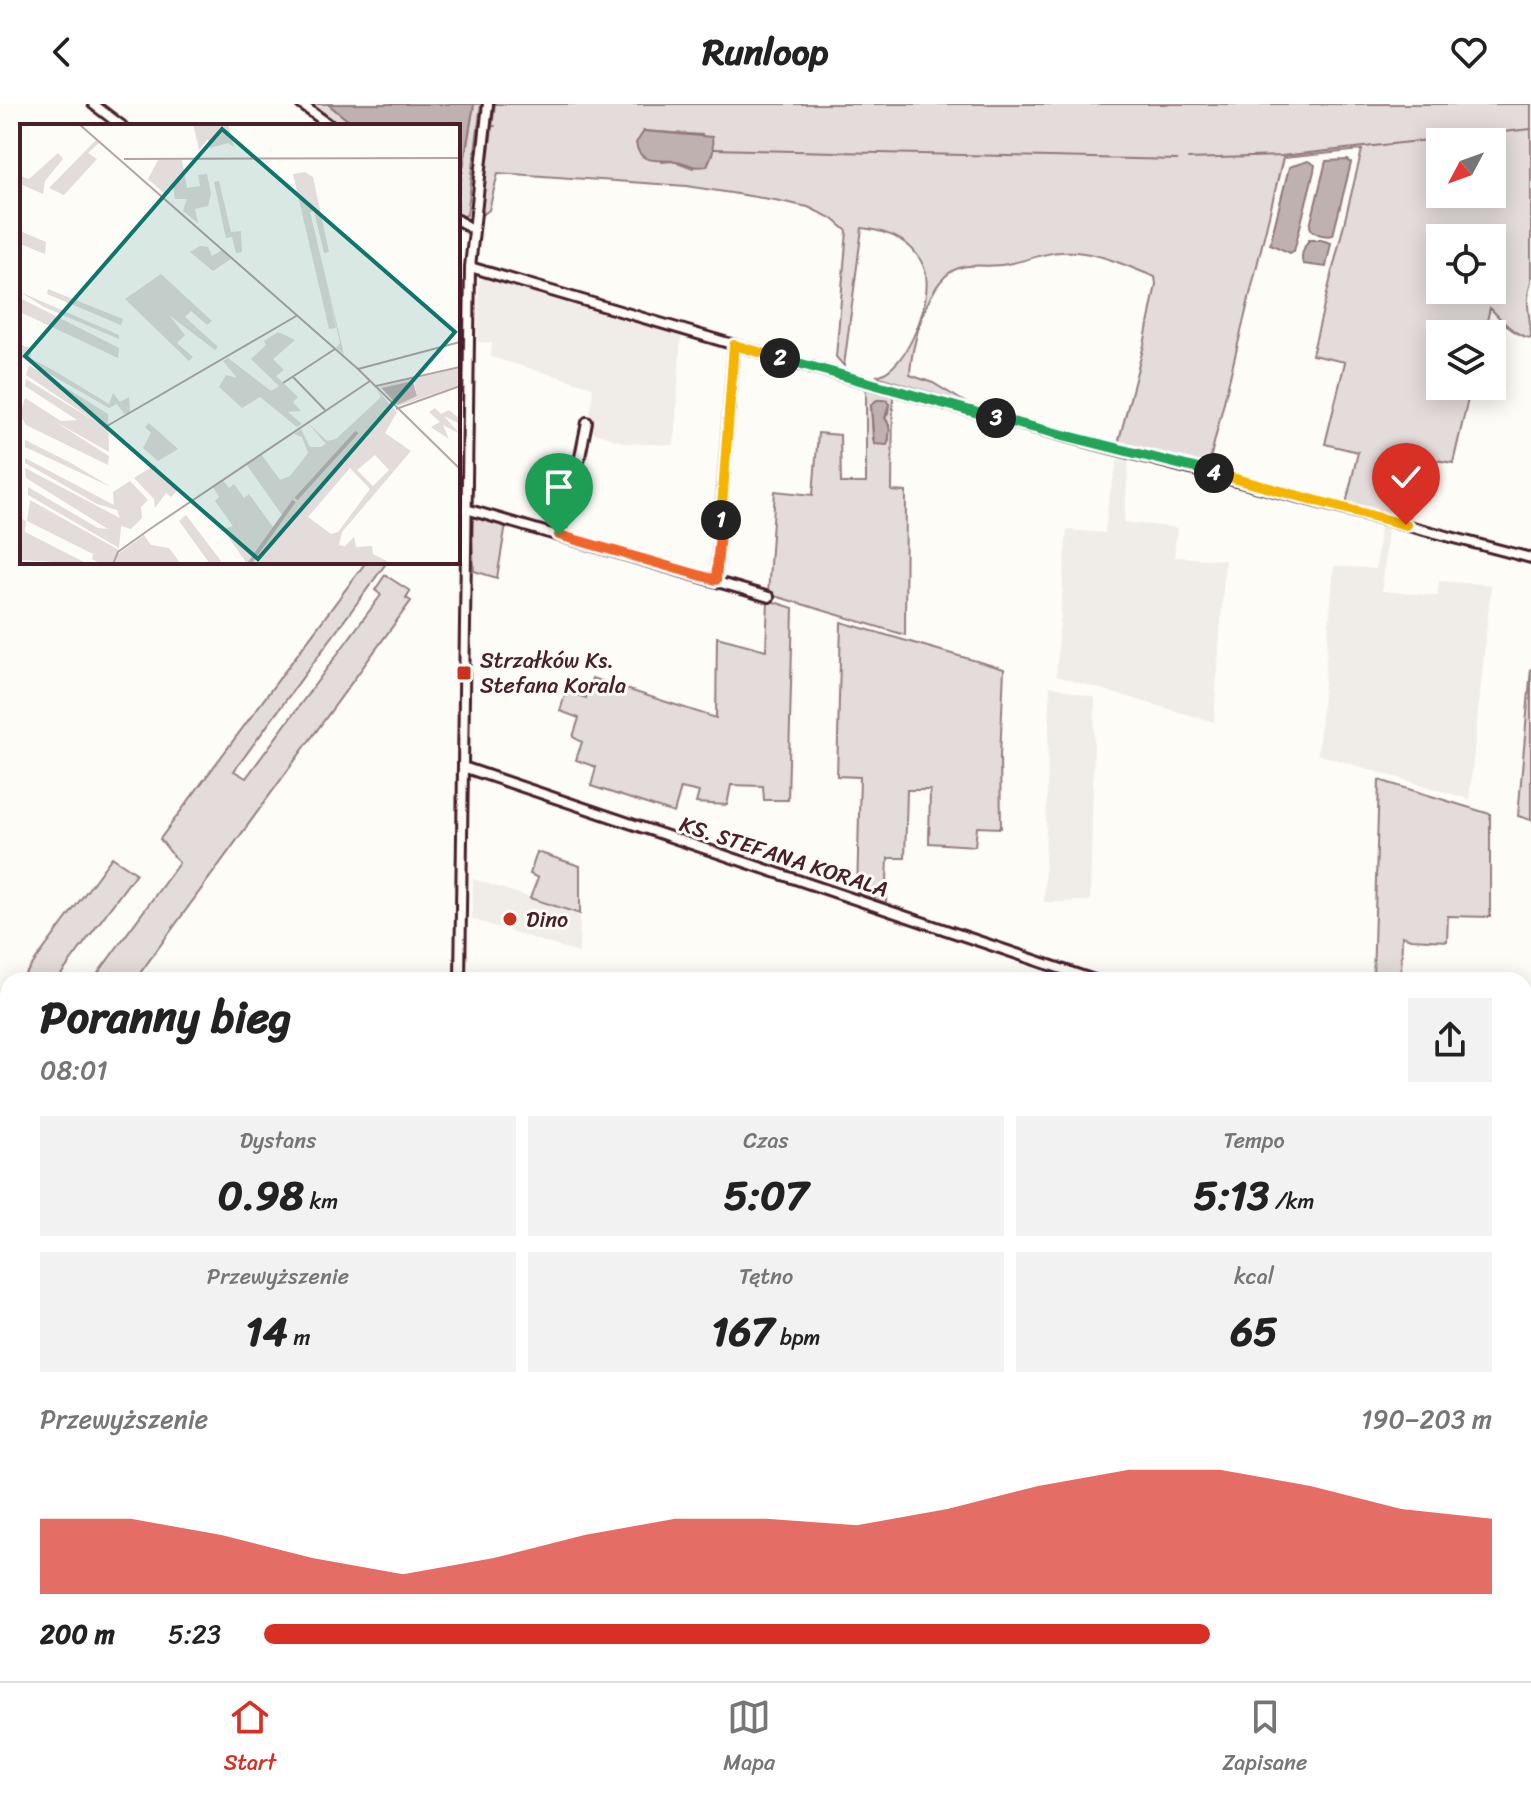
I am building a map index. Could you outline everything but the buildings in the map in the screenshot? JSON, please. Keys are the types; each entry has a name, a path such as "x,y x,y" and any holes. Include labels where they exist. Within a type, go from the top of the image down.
{"street":[{"path":"93,104 119,124"},
{"path":"301,104 328,124"},
{"path":"460,972 466,509 463,354 472,229 488,104"},
{"path":"460,221 472,229"},
{"path":"470,267 999,419 1531,558"},
{"path":"716,580 734,345"},
{"path":"559,535 587,422"},
{"path":"466,509 769,597"},
{"name":"KS. STEFANA KORALA","path":"463,767 1070,972"}],"shaded area":[{"path":"305,104 328,104 353,124 332,124"},
{"path":"328,104 474,104 460,185 460,124 353,124"},
{"path":"474,104 481,104 467,215 460,217 460,185"},
{"path":"495,104 1531,104 1531,282 1528,303 1531,338 1514,331 1506,320 1490,308 1487,320 1426,320 1426,400 1468,400 1453,463 1424,458 1408,519 1346,504 1358,452 1325,444 1345,362 1312,355 1362,150 1283,158 1208,468 1118,444 1144,345 1156,284 1155,277 1121,263 1085,253 1061,252 1014,263 959,268 948,274 938,284 923,314 910,375 933,383 968,404 876,376 888,371 909,346 923,311 926,293 926,277 918,256 905,243 889,234 862,228 844,366 836,357 847,231 833,219 808,207 687,186 498,173 489,210 484,214 482,209","holes":["644,131 702,135 693,168 674,161 662,162"]},
{"path":"644,131 712,137 713,152 707,166 650,160 641,155 636,143"},
{"path":"1348,160 1351,163 1333,235 1316,233 1310,226 1326,161"},
{"path":"1308,161 1315,165 1314,171 1294,251 1290,253 1270,244 1289,167"},
{"path":"1309,240 1331,243 1326,267 1303,264 1303,251"},
{"path":"485,277 681,335 674,445 626,443 589,431 593,387 491,357 492,343 477,342 479,281"},
{"path":"866,389 893,396 892,491 906,492 905,635 768,594 775,491 813,495 818,433 840,435 841,483 866,483","holes":["877,400 886,400 889,404 885,418 889,425 889,440 873,439 871,405"]},
{"path":"877,400 886,400 889,404 885,418 889,431 887,445 874,444 871,405"},
{"path":"1118,459 1129,461 1124,522 1177,528 1174,557 1225,560 1214,722 1056,676 1067,530 1105,533"},
{"path":"479,515 506,524 497,578 474,571 471,520"},
{"path":"1380,526 1388,527 1382,591 1438,596 1439,581 1491,585 1469,799 1318,754 1334,566 1376,569"},
{"path":"365,564 386,564 234,771 246,778 381,595 375,590 385,575 410,591 406,598 411,601 141,972 99,972 179,863 160,839"},
{"path":"768,600 793,608 788,800 764,800 763,786 731,785 727,805 696,803 699,792 681,788 674,813 591,786 596,767 576,760 582,742 573,737 579,718 560,711 566,691 586,698 592,678 716,718 717,637 766,650"},
{"path":"841,622 1004,669 1001,828 977,827 975,846 929,843 930,790 907,790 905,858 888,858 886,903 857,893 860,777 837,776"},
{"path":"1531,668 1531,820 1518,816"},
{"path":"1050,686 1095,698 1090,901 1044,902"},
{"path":"1379,780 1490,814 1490,917 1448,916 1447,941 1402,936 1401,972 1373,972"},
{"path":"537,852 580,866 580,914 530,898 538,878 530,874"},
{"path":"112,857 136,873 63,972 27,972"},
{"path":"473,879 580,914 579,953 472,919"}],"waterway":[{"path":"1188,159 1281,156 1531,129"},
{"path":"713,149 1177,160"}],"place":[{"name":"Strzałków Ks. Stefana Korala","path":"464,673"},
{"name":"Dino","path":"510,919"}],"route":[{"path":"559,535 716,580 734,345 999,419 1406,525"}]}
